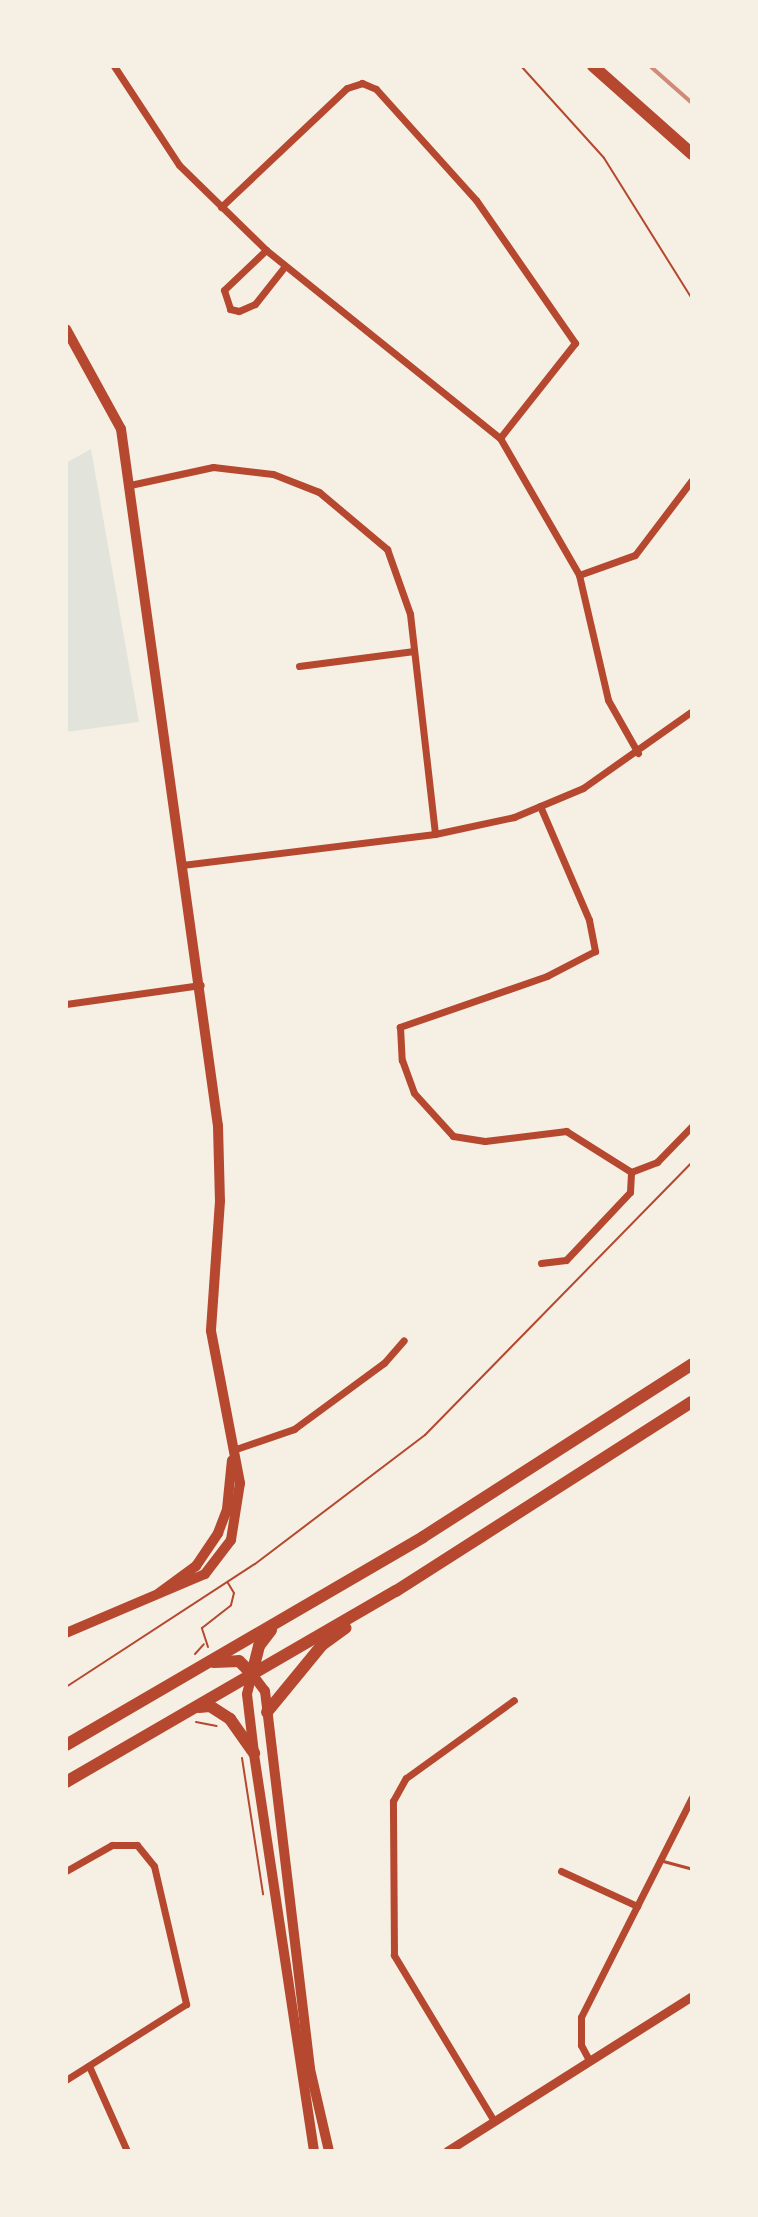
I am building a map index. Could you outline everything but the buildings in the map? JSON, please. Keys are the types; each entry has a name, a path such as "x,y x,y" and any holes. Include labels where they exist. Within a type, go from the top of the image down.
{"highway":[{"path":"593,66 692,154"},
{"path":"66,1745 279,1622 692,1364"},
{"path":"66,1782 396,1591 692,1402"},
{"path":"267,1712 322,1645 396,1591"},
{"path":"252,1674 259,1646 279,1622"},
{"path":"207,1663 239,1661 252,1674"},
{"path":"197,1707 219,1710 254,1753"}],"main road":[{"path":"66,329 114,411 130,485 201,985 221,1158 211,1331 240,1483 231,1540 205,1574 66,1633"},
{"path":"252,1674 265,1691 310,2069 329,2151"},
{"path":"252,1674 247,1694 254,1753 314,2151"}],"street":[{"path":"114,66 179,165 221,207 285,266 500,438 579,575 608,700 638,753"},
{"path":"221,207 347,88 362,83 376,89 476,200 575,343 500,438"},
{"path":"266,250 224,290 230,309 239,311 255,304 285,266"},
{"path":"130,485 229,466 273,474 319,492 387,549 410,614 435,834"},
{"path":"579,575 635,555 692,480"},
{"path":"299,666 414,651"},
{"path":"182,865 435,834 514,817 583,788 638,753 692,711"},
{"path":"540,806 589,920 595,951 547,976 400,1027 402,1060 414,1093 453,1136 485,1141 566,1131 631,1172"},
{"path":"66,1004 201,985"},
{"path":"631,1172 657,1162 692,1126"},
{"path":"541,1263 566,1260 630,1192 631,1172"},
{"path":"233,1450 294,1429 384,1363 404,1340"},
{"path":"494,2121 394,1955 393,1801 406,1778 514,1700"},
{"path":"589,2060 581,2045 581,2017 692,1797"},
{"path":"66,1871 112,1845 137,1845 154,1866 186,2004 66,2080"},
{"path":"561,1871 637,1906"},
{"path":"447,2151 692,1996"},
{"path":"89,2066 127,2151"}],"lane":[{"path":"659,1860 692,1869"}],"path":[{"path":"521,66 600,152 692,299"},
{"path":"66,1687 255,1564 425,1435 692,1162"},
{"path":"192,1722 222,1726"}],"shaded area":[{"path":"91,449 139,722 66,732 66,463"}],"railway":[{"path":"650,66 692,103"}]}
